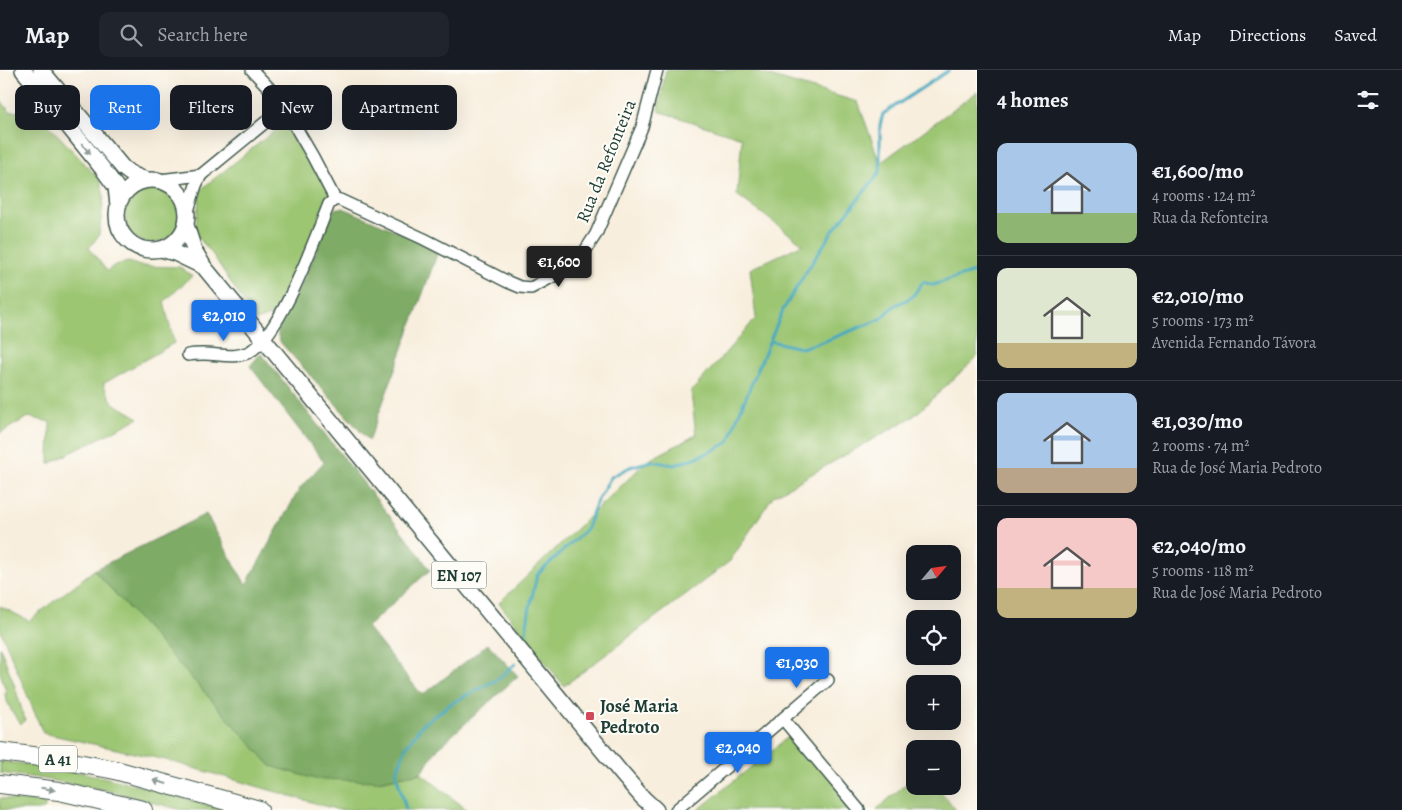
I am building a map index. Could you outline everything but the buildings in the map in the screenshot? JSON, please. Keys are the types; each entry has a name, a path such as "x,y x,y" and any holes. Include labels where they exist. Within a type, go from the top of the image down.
{"highway":[{"name":"A 41","path":"0,752 56,759 115,770 259,810"},
{"name":"A 41","path":"0,784 40,788 143,810"}],"main road":[{"name":"EN 107","path":"23,70 116,187 117,221 121,232 128,241 138,248 162,249 204,267"},
{"name":"EN 107","path":"41,70 129,174 140,179 154,180 170,185 179,192 185,202 186,220 194,250 204,267 622,774 656,810"},
{"path":"118,204 127,189 137,183 154,180"},
{"path":"162,249 172,244 181,236 186,220"}],"street":[{"path":"252,70 266,85"},
{"name":"Rua da Refonteira","path":"335,199 424,239 508,282 520,287 530,288 572,265 585,251 596,234 642,127 657,70"},
{"path":"186,220 201,175 262,125"},
{"path":"188,355 239,356 250,352 264,338 278,319 298,279 329,204 335,199 297,130"},
{"path":"154,180 201,175"},
{"path":"676,810 828,680"},
{"path":"783,719 858,810"}],"green space":[{"path":"666,70 749,70 858,102 880,163 977,92 977,357 914,416 773,496 730,561 564,686 499,603 647,461 696,435 691,392 756,318 750,269 803,244 737,195 742,138 658,111"},
{"path":"0,99 10,112 15,112 15,130 53,130 100,180 104,196 99,235 89,248 107,271 115,265 129,262 140,266 180,267 192,276 164,302 174,343 103,384 113,403 139,418 49,464 50,422 28,417 0,433"},
{"path":"276,130 292,130 332,195 275,314 256,321 211,252 195,234 200,190"},
{"path":"147,189 157,189 167,193 175,201 179,216 175,231 167,239 157,243 147,243 137,239 129,231 125,221 125,211 129,201 137,193"},
{"path":"343,208 439,249 369,441 281,343 278,336 278,330 303,281 334,210"},
{"path":"261,353 414,547 430,570 367,627 422,695 488,644 518,676 438,748 421,773 377,781 315,779 271,766 94,570 206,514 246,585 300,488 324,462 250,366"},
{"path":"94,570 271,766 377,781 421,773 466,810 339,810 166,760 43,733 0,629 0,606 29,621"},
{"path":"0,647 25,720 21,724 12,712 5,695 6,691 0,672"},
{"path":"793,733 865,810 698,810"},
{"path":"0,762 29,764 86,773 225,810 182,810 105,790 0,773"},
{"path":"906,784 906,795 944,795 956,810 876,810"},
{"path":"0,798 43,803 45,808 42,810 0,810"}],"waterway":[{"path":"524,644 537,575 587,528 596,503 611,477 630,467 651,461 675,465 708,453 729,442 737,418 783,310 832,232 880,172 880,125 883,114 949,70"},
{"path":"770,341 801,348 825,341 881,319 894,306 912,297 923,282 933,285 977,271"},
{"path":"406,809 396,774 406,747 423,724 452,703 498,679 515,664"}],"place":[{"name":"José Maria Pedroto","path":"590,716"}]}
